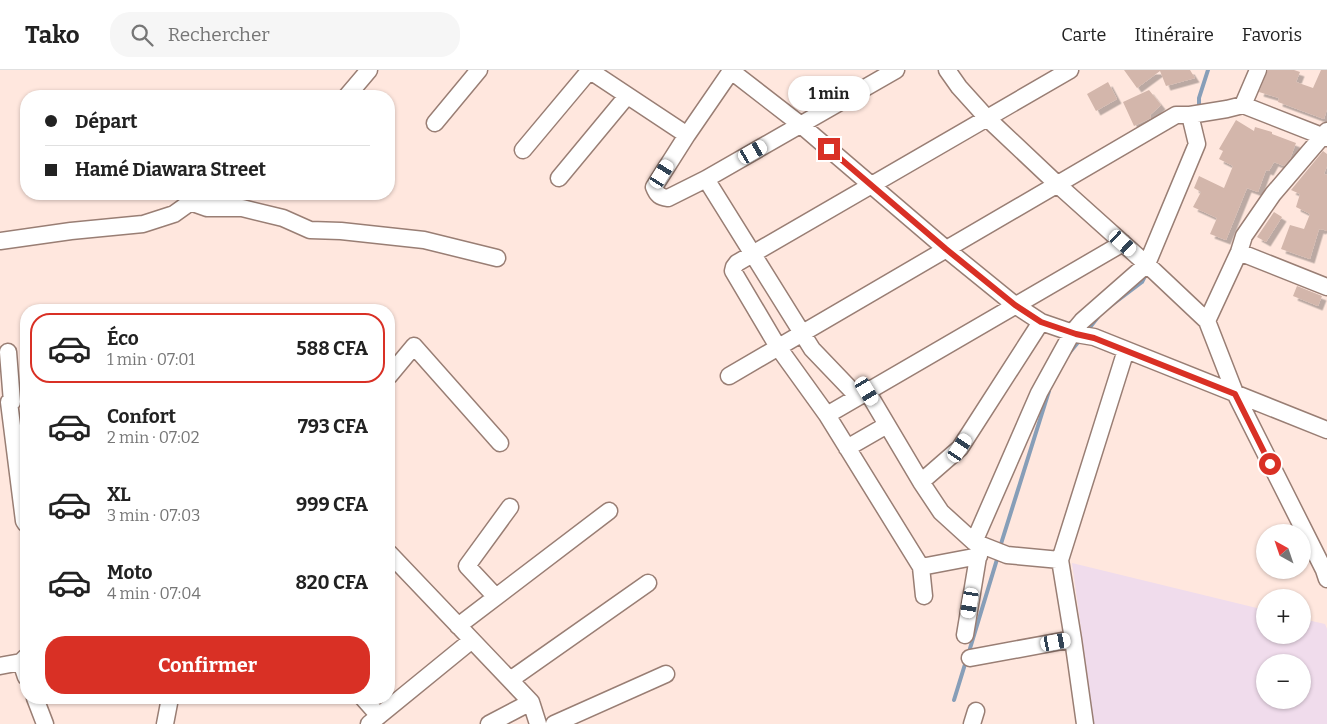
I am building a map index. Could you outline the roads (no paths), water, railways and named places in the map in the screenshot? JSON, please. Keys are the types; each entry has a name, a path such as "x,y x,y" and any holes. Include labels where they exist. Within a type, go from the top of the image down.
{"street":[{"path":"352,90 368,70"},
{"path":"435,123 479,70"},
{"path":"523,150 590,70 687,135"},
{"path":"896,70 801,125 706,179 668,198 656,194 654,187 731,71 801,125 946,249 1015,305 1041,322 1126,350 1327,430"},
{"path":"947,70 988,118 1207,321 1235,394 1326,570"},
{"path":"924,596 921,567 827,415 778,347 733,271 734,267 752,254 1070,70"},
{"path":"1244,105 1258,70"},
{"path":"559,178 627,96"},
{"path":"729,376 1176,116 1244,105 1325,135 1273,194 1244,236 1239,252 1207,321"},
{"path":"965,635 987,550 1039,393 1082,321 1150,267 1197,144 1197,114"},
{"path":"706,179 812,349 863,394 887,425 941,512 987,550"},
{"path":"0,241 71,231 144,224 174,214 193,200"},
{"path":"198,200 208,208 242,208 283,218 310,230 341,231 424,240 497,258"},
{"path":"827,415 1123,243"},
{"path":"1239,252 1327,288"},
{"path":"921,482 960,448 1041,322"},
{"path":"395,369 414,346 500,443"},
{"path":"1085,724 1060,560 1126,350"},
{"path":"8,352 12,402 20,458"},
{"path":"847,448 887,425"},
{"path":"496,597 467,566 510,507"},
{"path":"458,626 609,511"},
{"path":"921,567 987,550 1060,560"},
{"path":"395,562 531,702 538,724"},
{"path":"510,680 648,583"},
{"path":"970,658 1073,639"},
{"path":"395,703 472,640"},
{"path":"0,666 20,665"},
{"path":"554,724 666,674"},
{"path":"489,724 531,702"},
{"path":"37,704 45,724"},
{"path":"165,724 169,704"},
{"path":"366,704 374,720 394,704"}],"waterway":[{"path":"1199,108 1199,98 1208,70"},
{"path":"1109,307 1142,282 1146,274"},
{"path":"1087,331 1098,317"},
{"path":"1070,352 1080,340"},
{"path":"1000,547 1049,391"},
{"path":"968,655 998,556"},
{"path":"954,700 966,661"}]}
